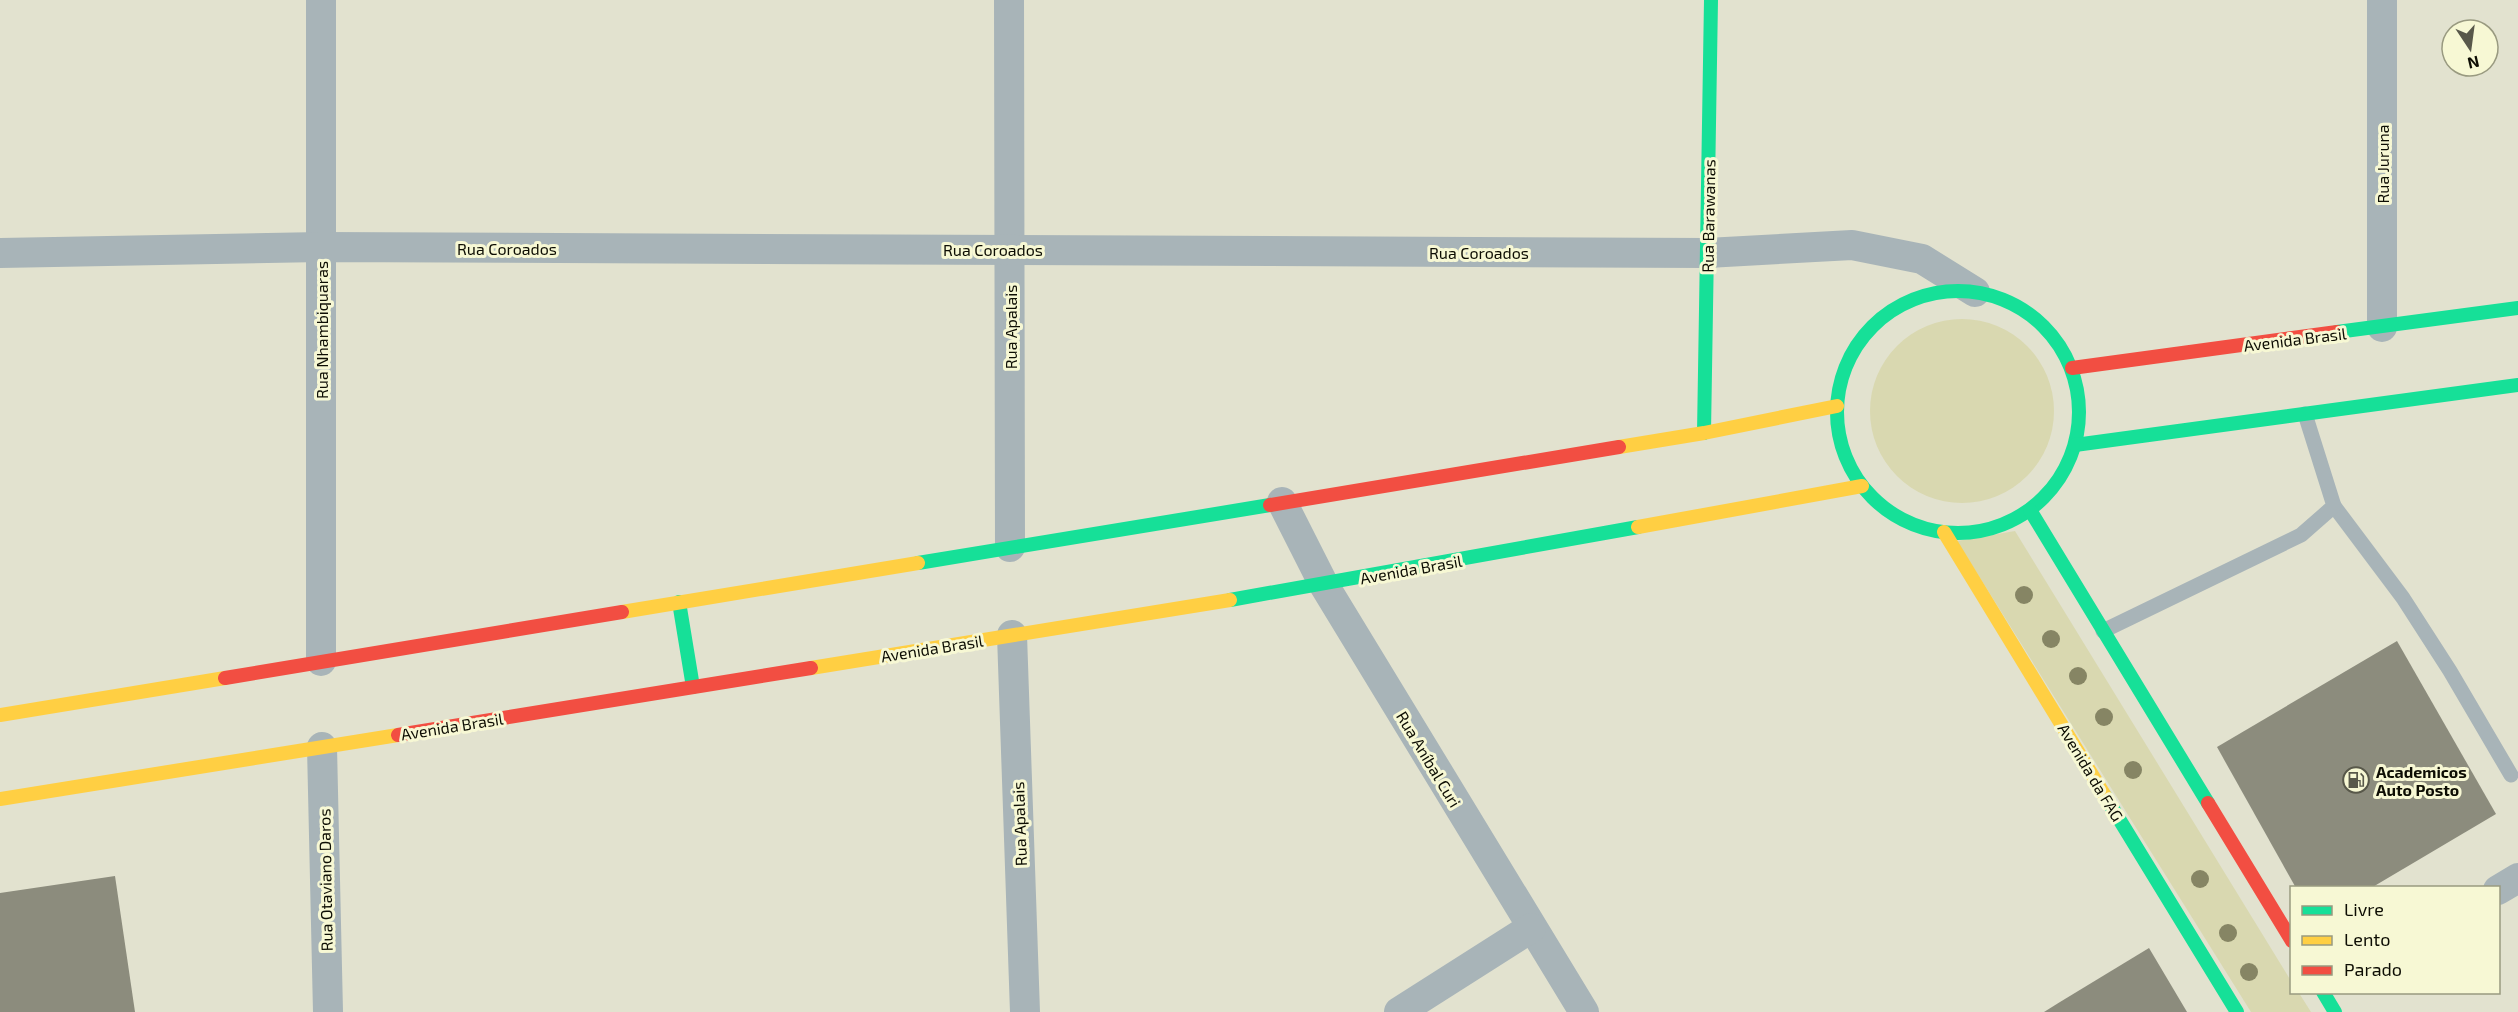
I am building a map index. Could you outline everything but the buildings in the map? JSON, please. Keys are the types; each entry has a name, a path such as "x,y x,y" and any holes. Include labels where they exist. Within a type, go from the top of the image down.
{"main road":[{"name":"Rua Barawanas","path":"1704,433 1711,0"},
{"path":"1975,292 1990,295 2016,305 2040,322 2058,343 2072,368 2078,393 2079,419 2075,445 2058,481 2030,510 2003,524 1974,531 1944,532 1913,524 1885,508 1862,486 1847,461 1839,435 1837,406 1842,375 1855,347 1876,323 1901,305 1931,294 1975,292"},
{"name":"Avenida Brasil","path":"2072,368 2518,308"},
{"path":"2075,445 2518,385"},
{"path":"0,715 1704,433 1837,406"},
{"name":"Avenida Brasil","path":"1,799 1324,585 1862,486"},
{"path":"2030,510 2290,938"},
{"name":"Avenida da FAG","path":"1944,532 2237,1012"},
{"path":"679,602 693,687"},
{"path":"0,783 1,799"}],"street":[{"name":"Rua Nhambiquaras","path":"321,0 321,661"},
{"name":"Rua Apalais","path":"1009,0 1010,547"},
{"name":"Rua Juruna","path":"2382,0 2382,327"},
{"name":"Rua Coroados","path":"0,253 321,247 1707,253 1852,245 1922,260 1975,292"},
{"name":"Rua Aníbal Curi","path":"1282,502 1324,585 1584,1012"},
{"name":"Rua Apalais","path":"1012,635 1025,1012"},
{"name":"Rua Otaviano Daros","path":"322,747 328,1012"},
{"path":"2500,889 2518,878"},
{"path":"1399,1012 1531,928"}],"lane":[{"path":"2305,414 2334,506 2415,616 2450,670 2511,775"},
{"path":"2103,631 2301,536 2334,506"}],"green space":[{"path":"1962,319 1997,326 2027,346 2047,376 2054,411 2047,446 2027,476 1997,496 1962,503 1927,496 1897,476 1877,446 1870,411 1877,376 1897,346 1927,326"},
{"path":"2015,531 2290,979 2290,994 2300,994 2311,1012 2251,1012 1957,541"}],"traffic: fast":[{"path":"1704,433 1711,0"},
{"path":"1958,291 1982,294 2004,301 2025,312 2043,327 2058,345 2069,366 2076,388 2079,412 2076,436 2069,458 2058,479 2043,497 2025,512 2004,523 1982,530 1958,533 1934,530 1912,523 1891,512 1873,497 1858,479 1847,458 1840,436 1837,412 1840,388 1847,366 1858,345 1873,327 1891,312 1912,301 1934,294 1958,291"},
{"path":"2337,332 2518,308"},
{"path":"2075,445 2518,385"},
{"path":"918,563 1270,505"},
{"path":"2030,510 2208,803"},
{"path":"1230,600 1638,527"},
{"path":"679,602 693,687"},
{"path":"2105,796 2237,1012"},
{"path":"2324,994 2335,1012"}],"traffic: slow":[{"path":"1619,447 1704,433 1837,406"},
{"path":"1638,527 1862,486"},
{"path":"1944,532 2105,796"},
{"path":"622,612 918,563"},
{"path":"811,668 1230,600"},
{"path":"0,715 225,678"},
{"path":"0,799 398,735"}],"traffic: jam":[{"path":"2072,368 2337,332"},
{"path":"1270,505 1619,447"},
{"path":"225,678 622,612"},
{"path":"398,735 811,668"},
{"path":"2208,803 2290,938"}],"place":[{"name":"Academicos Auto Posto","path":"2356,780"}]}
